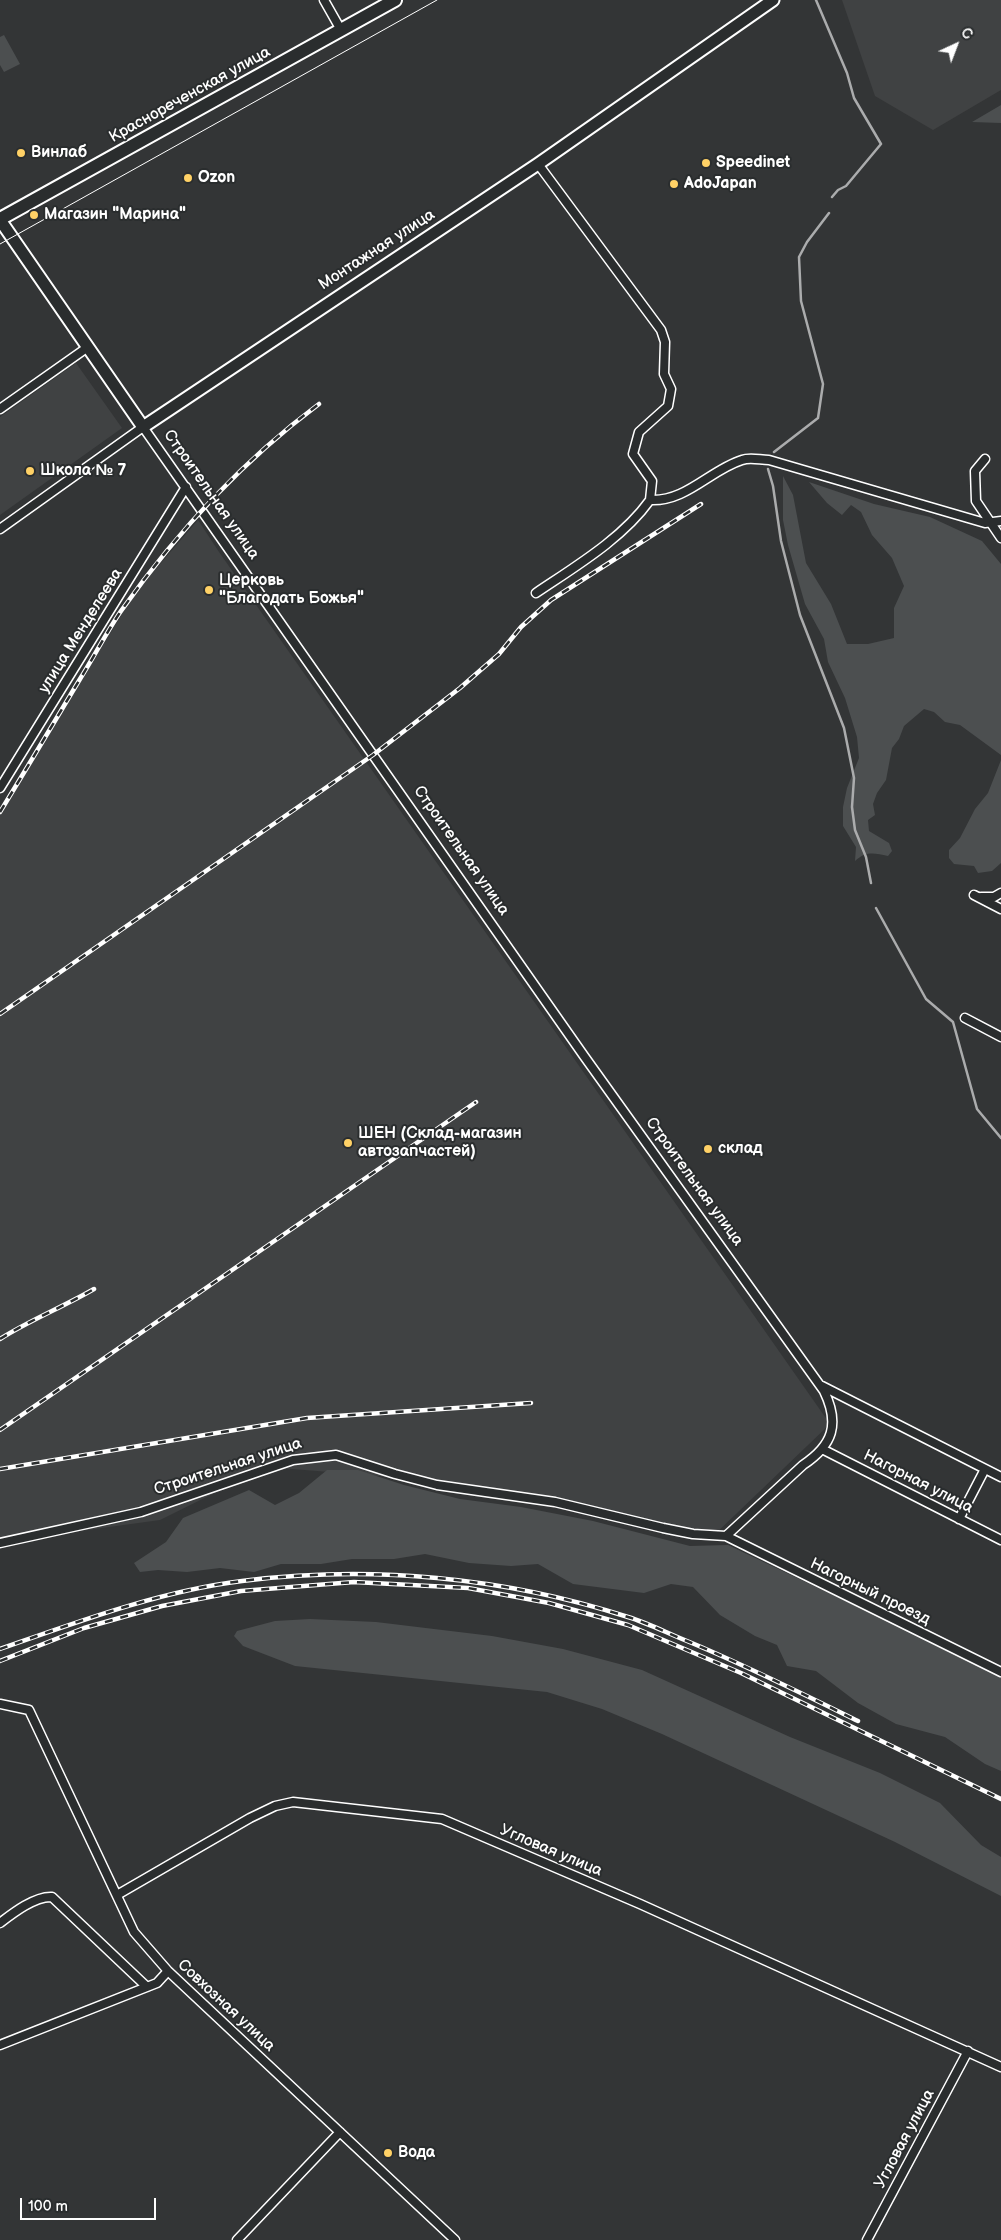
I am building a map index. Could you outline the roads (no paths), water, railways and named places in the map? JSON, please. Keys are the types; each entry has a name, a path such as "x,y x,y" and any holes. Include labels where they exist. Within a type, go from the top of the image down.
{"main road":[{"name":"Краснореченская улица","path":"0,220 395,0"}],"street":[{"path":"324,0 341,30"},
{"name":"Монтажная улица","path":"0,529 143,427 257,349 538,164 773,0"},
{"path":"536,593 621,532 639,515 650,500 652,481 633,454 639,432 668,406 671,389 664,374 664,342 661,330 538,164"},
{"name":"Строительная улица","path":"0,220 584,1056 820,1385 833,1413 833,1424 822,1449 726,1536 694,1534 555,1502 437,1485 336,1455 293,1460 141,1512 0,1543"},
{"path":"0,409 88,347"},
{"path":"650,500 662,500 681,494 742,459 755,459 769,460 985,523 1001,521"},
{"path":"985,459 975,471 976,501 1001,538"},
{"name":"улица Менделеева","path":"0,788 186,487"},
{"path":"1001,893 986,898 974,895 1001,909"},
{"path":"965,1018 1001,1037"},
{"path":"820,1385 1001,1477"},
{"name":"Нагорная улица","path":"822,1449 1001,1540"},
{"path":"959,1518 985,1469"},
{"name":"Нагорный проезд","path":"726,1536 1001,1672"},
{"name":"Совхозная улица","path":"0,1704 29,1710 134,1932 168,1971 455,2240"},
{"name":"Угловая улица","path":"117,1895 250,1818 275,1806 293,1802 442,1819 640,1904 1001,2067"},
{"path":"0,1923 45,1896 52,1897 147,1987"},
{"path":"0,2046 157,1983 168,1971"},
{"name":"Угловая улица","path":"867,2240 968,2051"},
{"path":"237,2240 340,2132"}],"waterway":[{"path":"816,0 847,73 854,98 881,144 846,186 838,190 832,197"},
{"path":"774,452 818,418 823,384 801,301 799,257 807,242 829,213"},
{"path":"768,469 773,486 781,541 800,615 844,728 854,778 852,807 855,830 866,857 871,883"},
{"path":"876,908 926,999 953,1022 977,1109 1001,1138"}],"tram line":[{"path":"0,244 437,0"}],"railway":[{"path":"0,812 110,628 142,582 188,526 237,474 290,426 319,404"},
{"path":"0,1014 373,755 460,688 499,654 521,627 551,600 701,504"},
{"path":"0,1430 476,1102"},
{"path":"0,1339 94,1289"},
{"path":"0,1469 307,1418 531,1403"},
{"path":"0,1649 119,1609 180,1592 211,1586 291,1576 339,1574 437,1578 534,1592 581,1603 635,1619 730,1660 858,1721"},
{"path":"0,1661 84,1628 162,1606 241,1591 354,1582 468,1588 549,1603 628,1625 741,1673 1001,1799"}],"place":[{"name":"Винлаб","path":"21,153"},
{"name":"Speedinet","path":"706,163"},
{"name":"Ozon","path":"188,178"},
{"name":"AdoJapan","path":"674,184"},
{"name":"Магазин \"Марина\"","path":"34,215"},
{"name":"Школа № 7","path":"30,471"},
{"name":"Церковь \"Благодать Божья\"","path":"209,590"},
{"name":"ШЕН (Склад-магазин автозапчастей)","path":"348,1143"},
{"name":"склад","path":"708,1149"},
{"name":"Вода","path":"388,2153"}]}
